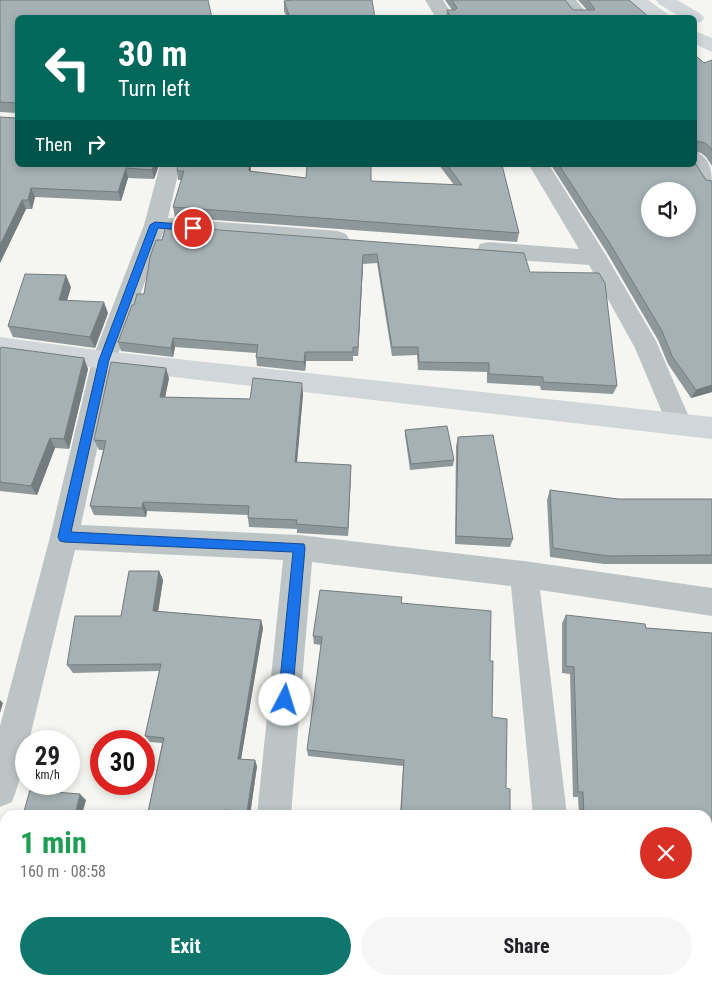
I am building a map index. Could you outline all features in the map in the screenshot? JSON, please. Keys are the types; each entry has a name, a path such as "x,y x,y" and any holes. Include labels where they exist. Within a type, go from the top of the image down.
{"street":[{"path":"434,0 443,15"},
{"path":"567,0 580,15"},
{"path":"636,0 659,15"},
{"path":"664,0 690,15"},
{"path":"697,19 712,27"},
{"path":"697,37 712,46"},
{"path":"697,162 712,183"},
{"path":"0,790 64,537 104,360 155,225 170,167"},
{"path":"540,167 596,258 647,348 679,424"},
{"path":"155,225 361,240"},
{"path":"468,249 596,258"},
{"path":"0,346 104,360 712,428"},
{"path":"64,537 299,548 524,574 712,602"},
{"path":"274,810 299,548"},
{"path":"524,574 549,810"}],"building":[{"path":"0,0 208,0 211,15 15,15 15,103 0,102"},
{"path":"372,0 374,15 289,15 284,1"},
{"path":"452,0 565,0 573,10 593,10 595,9 588,0 629,0 646,15 450,15 447,10 455,10 457,8"},
{"path":"697,57 704,63 712,60 712,151 705,143 697,141"},
{"path":"0,117 15,118 15,167 153,167 152,170 126,168 118,192 31,188 28,200 22,200 0,245"},
{"path":"697,166 706,180 712,181 712,385 696,390 672,356 662,331 609,242 560,167"},
{"path":"178,167 249,167 249,171 306,178 307,167 371,167 371,181 462,185 448,167 502,167 519,233 173,207 184,171 177,171"},
{"path":"166,226 524,253 530,272 599,273 605,283 617,386 543,382 543,377 489,374 489,363 419,362 418,347 392,347 377,254 363,255 358,347 353,347 353,352 305,352 304,362 256,357 258,345 173,338 171,348 118,342 137,294 144,294 150,257 156,240 162,240"},
{"path":"25,274 66,275 59,300 104,302 90,337 8,326"},
{"path":"1,347 84,358 64,439 50,438 31,486 0,482"},
{"path":"111,362 166,368 160,397 250,399 253,378 302,383 295,462 351,465 348,528 296,524 297,520 248,518 249,506 143,502 142,508 90,506 106,441 94,440"},
{"path":"447,426 454,460 411,464 405,430"},
{"path":"493,435 513,539 456,536 458,437"},
{"path":"550,490 618,499 712,499 712,555 608,556 553,548"},
{"path":"129,571 159,571 153,611 261,620 238,759 255,760 247,810 148,810 152,795 155,795 155,780 164,738 155,737 155,730 146,730 161,664 67,665 75,616 121,616"},
{"path":"320,590 402,597 401,603 491,611 490,661 493,661 492,717 507,719 506,788 510,789 510,810 401,810 404,760 307,750 322,637 313,636"},
{"path":"566,615 645,624 646,628 712,633 712,810 584,810 583,792 578,792 574,667 566,666"},
{"path":"29,795 80,795 76,810 24,810"}],"route":[{"path":"193,228 155,225 104,360 64,537 299,548 285,700"}]}
